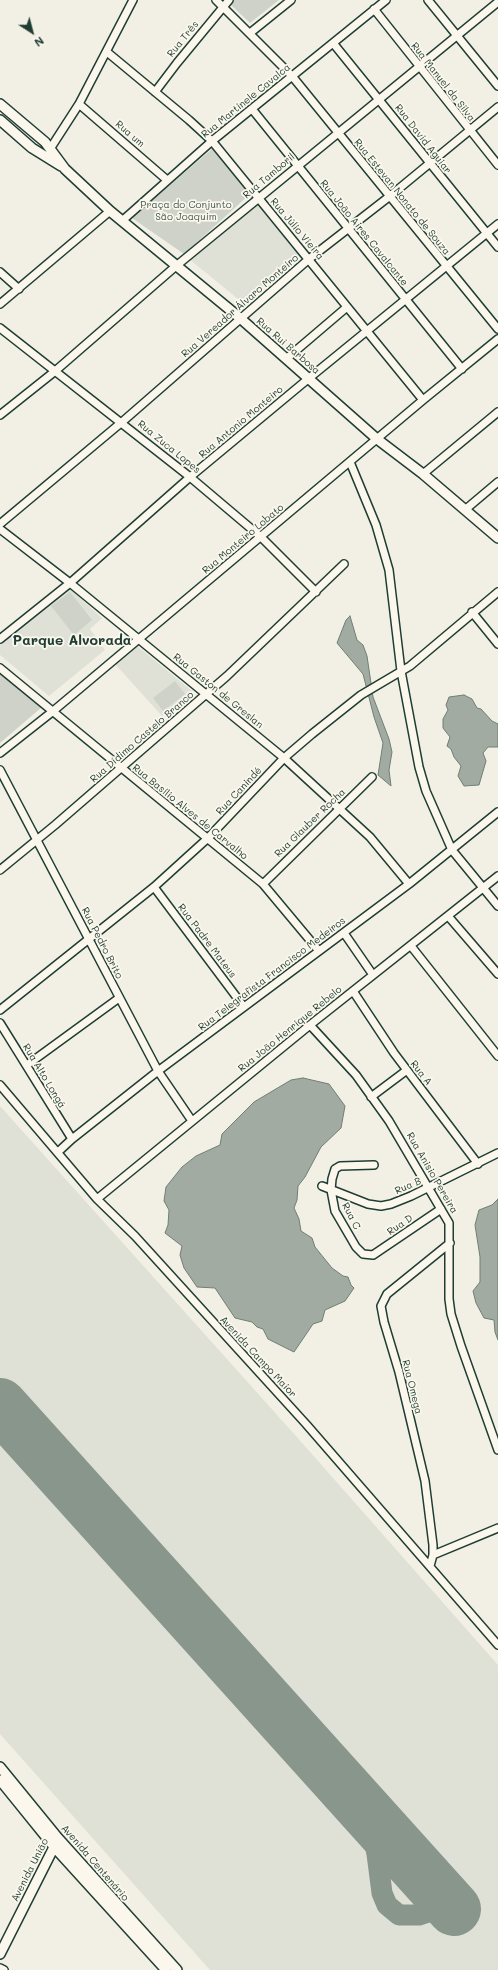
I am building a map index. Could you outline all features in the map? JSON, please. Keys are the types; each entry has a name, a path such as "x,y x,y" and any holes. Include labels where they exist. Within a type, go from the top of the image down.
{"street":[{"path":"50,149 79,104 133,0"},
{"name":"Rua Estevan Nonato de Souza","path":"216,0 292,76 498,329"},
{"name":"Rua Três","path":"155,92 176,63 229,0"},
{"path":"250,34 291,0"},
{"name":"Rua Martinele Cavalca","path":"123,220 212,141 386,0"},
{"path":"428,0 498,86"},
{"name":"Rua Tamboril","path":"0,415 54,372 176,266 418,66 498,2"},
{"name":"Rua Manuel da Silva","path":"374,10 498,166"},
{"name":"Rua David Aguiar","path":"333,43 498,247"},
{"name":"Rua Júlio Vieira","path":"107,52 212,141 366,332 423,400"},
{"name":"Rua Rui Barbosa","path":"0,104 45,142 65,169 110,211 123,220 176,266 240,318 377,439 466,509 498,538"},
{"name":"Rua um","path":"79,104 167,180"},
{"name":"Rua Vereador Álvaro Monteiro","path":"0,524 122,422 240,318 309,260 390,196 498,107"},
{"name":"Rua João Aires Cavalcante","path":"252,109 462,369"},
{"name":"Rua Rui Barbosa","path":"0,120 32,148 65,169"},
{"path":"0,304 110,211"},
{"name":"Rua Antonio Monteiro","path":"0,639 70,583 190,477 498,224"},
{"path":"0,272 19,289"},
{"path":"286,359 347,307"},
{"name":"Rua Zuca Lopes","path":"0,328 54,372 122,422 190,477 261,537 316,592"},
{"name":"Rua Monteiro Lobato","path":"0,752 52,712 423,400 498,339"},
{"path":"423,474 498,412"},
{"path":"350,462 384,548 393,597 401,672 419,767 434,811 452,850 498,906"},
{"path":"466,509 498,482"},
{"name":"Rua Gaston de Greslan","path":"0,528 70,583 284,758 370,837 409,884"},
{"name":"Rua Dídimo Castelo Branco","path":"0,870 206,694 344,564"},
{"name":"Rua Canindé","path":"0,1010 154,887 208,838 284,758 361,695 401,672 498,592"},
{"path":"472,612 498,644"},
{"name":"Rua Basílio Alves de Carvalho","path":"0,668 263,884 320,951"},
{"name":"Rua Pedro Brito","path":"0,770 38,839 158,1071 192,1121"},
{"name":"Rua Glauber Rocha","path":"263,884 372,776"},
{"name":"Rua Telegrafista Francisco Medeiros","path":"58,1152 72,1139 158,1071 409,884 498,812"},
{"name":"Rua João Henrique Rebelo","path":"97,1199 310,1025 498,876"},
{"name":"Rua Padre Mateus","path":"154,887 244,1007"},
{"path":"448,916 498,974"},
{"path":"344,933 373,975"},
{"path":"411,946 498,1056"},
{"name":"Rua A","path":"353,991 407,1070 478,1164"},
{"path":"27,1066 119,998"},
{"name":"Rua Alto Longá","path":"0,1023 72,1139"},
{"name":"Rua Anisio Pereira","path":"310,1025 356,1075 400,1136 427,1188 449,1223 449,1299 451,1314 498,1450"},
{"path":"371,1097 407,1070"},
{"name":"Avenida Campo Maior","path":"0,1085 97,1199 135,1236 306,1424 498,1645"},
{"name":"Rua B","path":"322,1186 354,1199 381,1206 391,1204 427,1188 498,1153"},
{"name":"Rua C","path":"370,1256 360,1251 342,1224 334,1207 331,1190 334,1173 338,1166 374,1165"},
{"name":"Rua D","path":"370,1256 441,1209"},
{"name":"Rua Omega","path":"430,1566 433,1555 425,1481 381,1306 387,1294 450,1243"},
{"path":"433,1555 498,1528"},
{"name":"Avenida Centenário","path":"0,1767 58,1838 177,1970"},
{"name":"Avenida Centenário","path":"0,1780 55,1848 166,1970"},
{"name":"Avenida União","path":"0,1954 55,1848 58,1838"},
{"path":"0,1968 4,1970"}],"shaded area":[{"path":"257,203 302,255 243,303 189,259"},
{"path":"69,588 102,618 90,629 105,650 49,696 0,655 0,644"},
{"path":"350,616 357,640 363,645 367,656 373,697 389,739 392,752 389,770 391,786 378,775 383,743 374,717 363,674 337,643 346,620"},
{"path":"136,645 192,691 162,716 115,664"},
{"path":"464,695 472,699 477,708 481,709 492,721 498,724 498,747 488,747 483,753 486,761 479,785 464,786 458,776 461,766 454,757 451,749 447,746 450,737 443,728 443,719 448,710 446,705 449,697"},
{"path":"303,1078 329,1084 345,1106 341,1128 321,1147 305,1177 298,1186 297,1200 294,1208 299,1219 301,1231 312,1238 315,1247 332,1268 343,1276 348,1277 354,1288 345,1301 325,1310 322,1321 313,1324 294,1352 268,1339 263,1329 257,1327 252,1322 235,1318 215,1288 197,1287 184,1268 180,1255 182,1246 165,1233 168,1225 169,1210 164,1201 166,1187 182,1167 196,1156 220,1145 222,1134 254,1102 291,1080"},
{"path":"0,1106 296,1436 498,1665 498,1970 210,1970 0,1734"},
{"path":"498,1199 498,1340 495,1332 494,1320 484,1318 476,1303 473,1291 480,1282 480,1257 475,1225 479,1210 492,1205"}],"green space":[{"path":"232,0 279,0 250,23 229,3"},
{"name":"Praça do Conjunto São Joaquim","path":"213,148 250,194 184,254 132,218"},
{"path":"70,592 92,620 74,635 51,606"},
{"path":"0,673 42,707 0,743"},
{"path":"175,681 185,694 163,711 153,698"}],"taxiway":[{"path":"360,1805 373,1833 382,1893 387,1905 399,1915 419,1915 428,1912 445,1899"}],"runway":[{"path":"0,1405 454,1909"}],"district":[{"name":"Parque Alvorada","path":"72,641"}]}
